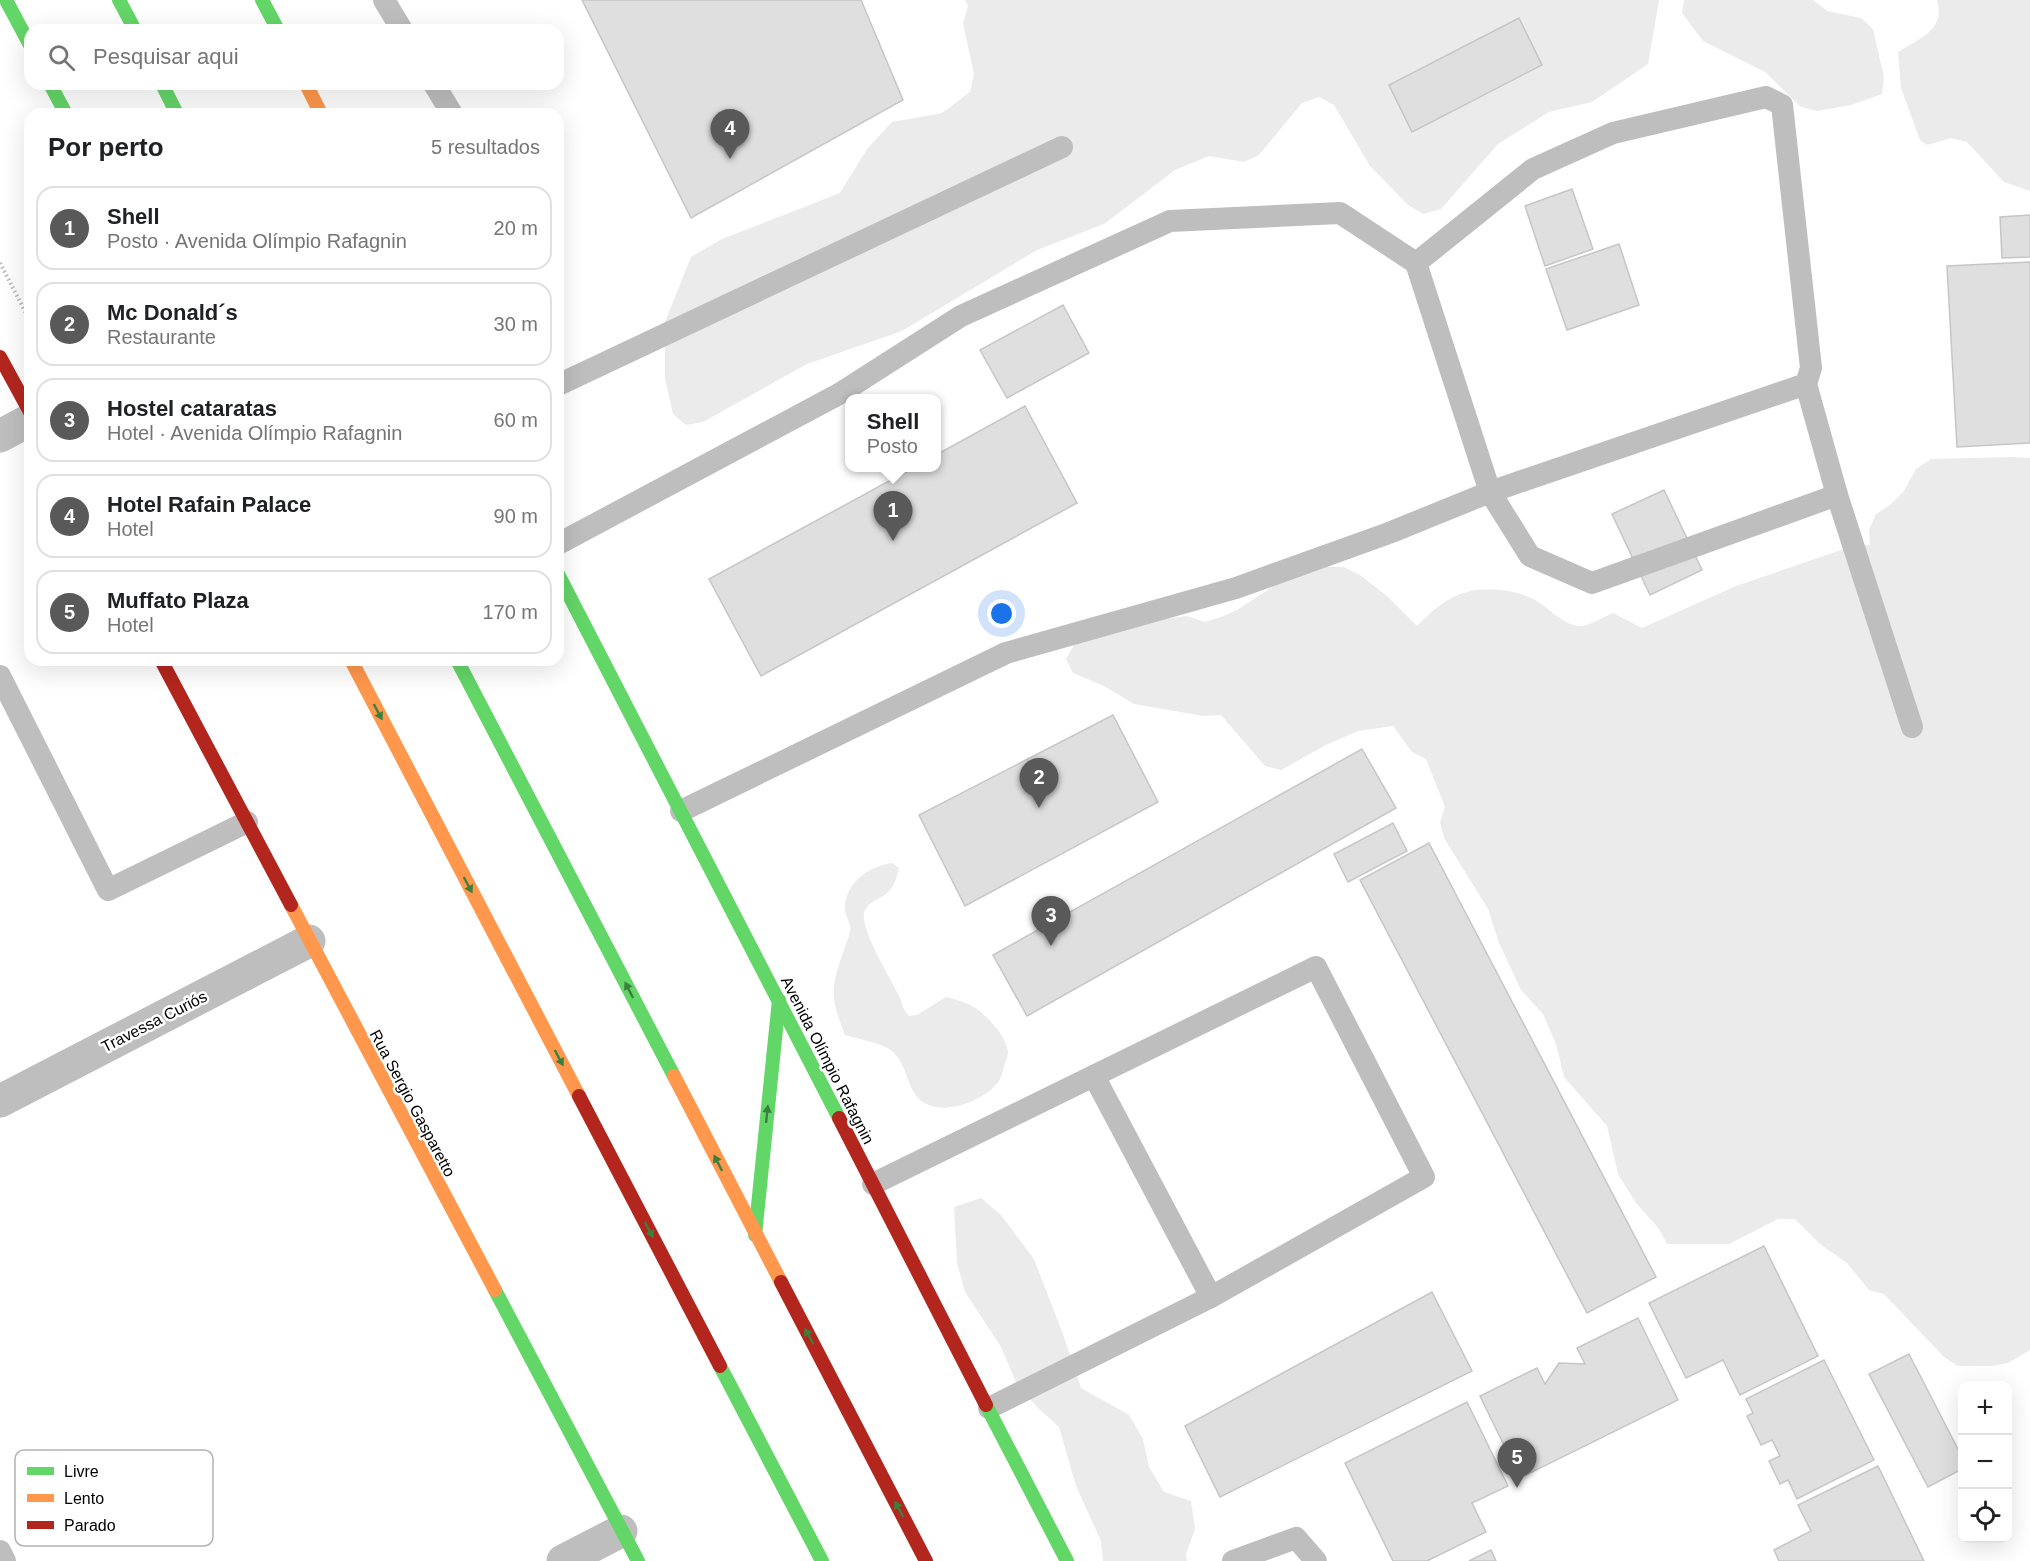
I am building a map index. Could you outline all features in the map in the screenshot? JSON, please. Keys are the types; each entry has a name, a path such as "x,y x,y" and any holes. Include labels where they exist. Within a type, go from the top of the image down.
{"main road":[{"path":"6,0 24,34"},
{"path":"119,0 132,24"},
{"path":"262,0 275,24"},
{"path":"53,90 63,108"},
{"path":"165,90 174,108"},
{"path":"309,90 318,108"},
{"path":"0,357 24,401"},
{"name":"Avenida Olímpio Rafagnin","path":"564,586 1067,1561"},
{"name":"Rua Sergio Gasparetto","path":"164,666 638,1561"},
{"path":"354,666 822,1561"},
{"path":"461,666 926,1561"},
{"path":"755,1235 779,1000"}],"street":[{"path":"0,436 24,423"},
{"name":"Travessa Curiós","path":"0,1101 309,941"},
{"path":"563,1561 621,1531"}],"lane":[{"path":"384,0 398,24"},
{"path":"438,90 449,108"},
{"path":"1416,263 1533,169 1613,133 1766,97 1782,105 1811,368 1806,384 1837,495 1912,727"},
{"path":"564,382 1062,147"},
{"path":"564,541 839,394 961,316 1170,221 1340,213 1416,263 1491,492 1530,556 1592,583 1837,495"},
{"path":"681,811 1006,653 1236,588 1389,534 1491,492 1806,384"},
{"path":"0,676 108,890 247,822"},
{"path":"873,1184 1316,967 1424,1177 1211,1297 989,1408"},
{"path":"1094,1076 1211,1297"},
{"path":"1233,1561 1296,1538 1316,1561"},
{"path":"0,1551 5,1561"}],"path":[{"path":"0,263 24,309"}],"shaded area":[{"path":"965,0 1659,0 1648,64 1592,102 1549,112 1498,144 1441,209 1423,214 1408,205 1370,166 1334,105 1319,97 1302,103 1259,155 1244,162 1209,156 1175,170 1104,224 1037,250 902,331 807,364 703,422 686,425 673,414 665,378 665,322 691,257 722,239 840,193 867,149 892,122 942,113 970,92 974,74 963,23 968,6"},
{"path":"1684,0 1813,0 1827,11 1861,18 1873,29 1884,77 1882,94 1851,105 1818,111 1801,107 1765,72 1703,41 1682,13"},
{"path":"1937,0 2030,0 2030,191 2004,182 1967,142 1951,138 1927,145 1920,140 1901,88 1898,52 1929,32 1934,26 1938,19"},
{"path":"2030,458 2030,1350 2008,1363 1992,1366 1958,1366 1944,1357 1884,1294 1869,1290 1847,1263 1820,1244 1795,1219 1778,1219 1729,1244 1667,1244 1659,1229 1636,1203 1618,1174 1607,1126 1564,1077 1556,1044 1543,1014 1521,990 1499,943 1488,909 1444,838 1440,822 1445,807 1426,759 1412,752 1393,726 1358,731 1326,745 1281,770 1265,766 1221,715 1203,716 1134,704 1104,686 1073,673 1066,659 1074,645 1118,625 1187,616 1205,622 1221,617 1237,610 1294,573 1310,567 1344,567 1360,575 1388,597 1417,626 1447,600 1469,591 1493,589 1527,596 1565,621 1577,626 1587,625 1613,613 1642,628 1736,586 1847,548 1870,545 1869,530 1876,514 1890,505 1904,491 1916,469 1931,459"},
{"path":"892,863 899,868 893,885 887,893 867,907 864,918 870,940 905,1011 909,1016 917,1015 946,997 963,1002 974,1007 987,1018 999,1031 1007,1046 1008,1052 1001,1077 995,1086 981,1097 962,1105 936,1107 918,1098 899,1059 893,1052 877,1044 845,1035 837,1011 834,999 835,979 850,929 845,910 849,892 853,884 866,872"},
{"path":"981,1198 1001,1215 1034,1259 1081,1388 1129,1415 1143,1439 1149,1467 1164,1492 1191,1501 1195,1529 1186,1554 1187,1561 1103,1561 1101,1541 1076,1486 1059,1427 1036,1406 1016,1382 1001,1347 965,1292 957,1263 954,1207"}],"building":[{"path":"582,0 861,0 903,100 691,218"},
{"path":"1519,18 1542,65 1412,132 1389,85"},
{"path":"1572,189 1593,249 1545,266 1525,206"},
{"path":"2030,215 2030,257 2002,258 2000,217"},
{"path":"1619,244 1639,305 1567,330 1546,269"},
{"path":"2030,262 2030,443 1957,447 1947,266"},
{"path":"1063,305 1089,353 1007,398 980,350"},
{"path":"1025,406 1077,503 761,676 709,579 906,472 941,472 941,452"},
{"path":"1664,490 1702,570 1650,595 1612,514"},
{"path":"1113,715 1158,802 965,906 919,815"},
{"path":"1362,749 1396,808 1027,1016 993,955"},
{"path":"1393,823 1407,851 1348,882 1334,854"},
{"path":"1429,843 1656,1277 1587,1313 1360,880"},
{"path":"1764,1246 1818,1356 1740,1395 1723,1360 1686,1378 1649,1303"},
{"path":"1432,1292 1472,1371 1220,1497 1185,1426"},
{"path":"1638,1318 1678,1400 1520,1478 1480,1396 1537,1368 1545,1384 1559,1363 1585,1364 1577,1348"},
{"path":"1909,1354 1958,1449 1958,1471 1928,1487 1869,1374"},
{"path":"1824,1360 1874,1460 1797,1499 1788,1480 1780,1484 1769,1461 1780,1456 1772,1440 1761,1445 1747,1416 1753,1413 1746,1399"},
{"path":"1467,1402 1508,1486 1472,1503 1486,1532 1427,1561 1393,1561 1345,1463"},
{"path":"1878,1466 1924,1561 1779,1561 1774,1550 1811,1531 1798,1505"},
{"path":"1491,1550 1496,1561 1469,1561"}],"traffic: fast":[{"path":"6,0 24,34"},
{"path":"119,0 132,24"},
{"path":"262,0 275,24"},
{"path":"53,90 63,108"},
{"path":"165,90 174,108"},
{"path":"564,586 839,1118"},
{"path":"460,666 674,1076"},
{"path":"755,1235 779,1000"},
{"path":"495,1290 638,1561"},
{"path":"720,1366 822,1561"},
{"path":"986,1405 1067,1561"}],"traffic: slow":[{"path":"309,90 318,108"},
{"path":"354,666 579,1096"},
{"path":"291,905 495,1290"},
{"path":"674,1076 781,1282"}],"traffic: jam":[{"path":"0,357 24,401"},
{"path":"164,666 291,905"},
{"path":"579,1096 720,1366"},
{"path":"839,1118 986,1405"},
{"path":"781,1282 926,1561"}],"place":[{"name":"Hotel Rafain Palace","path":"730,159"},
{"name":"Shell","path":"893,541"},
{"name":"Mc Donald´s","path":"1039,808"},
{"name":"Hostel cataratas","path":"1051,946"},
{"name":"Muffato Plaza","path":"1517,1488"}]}
